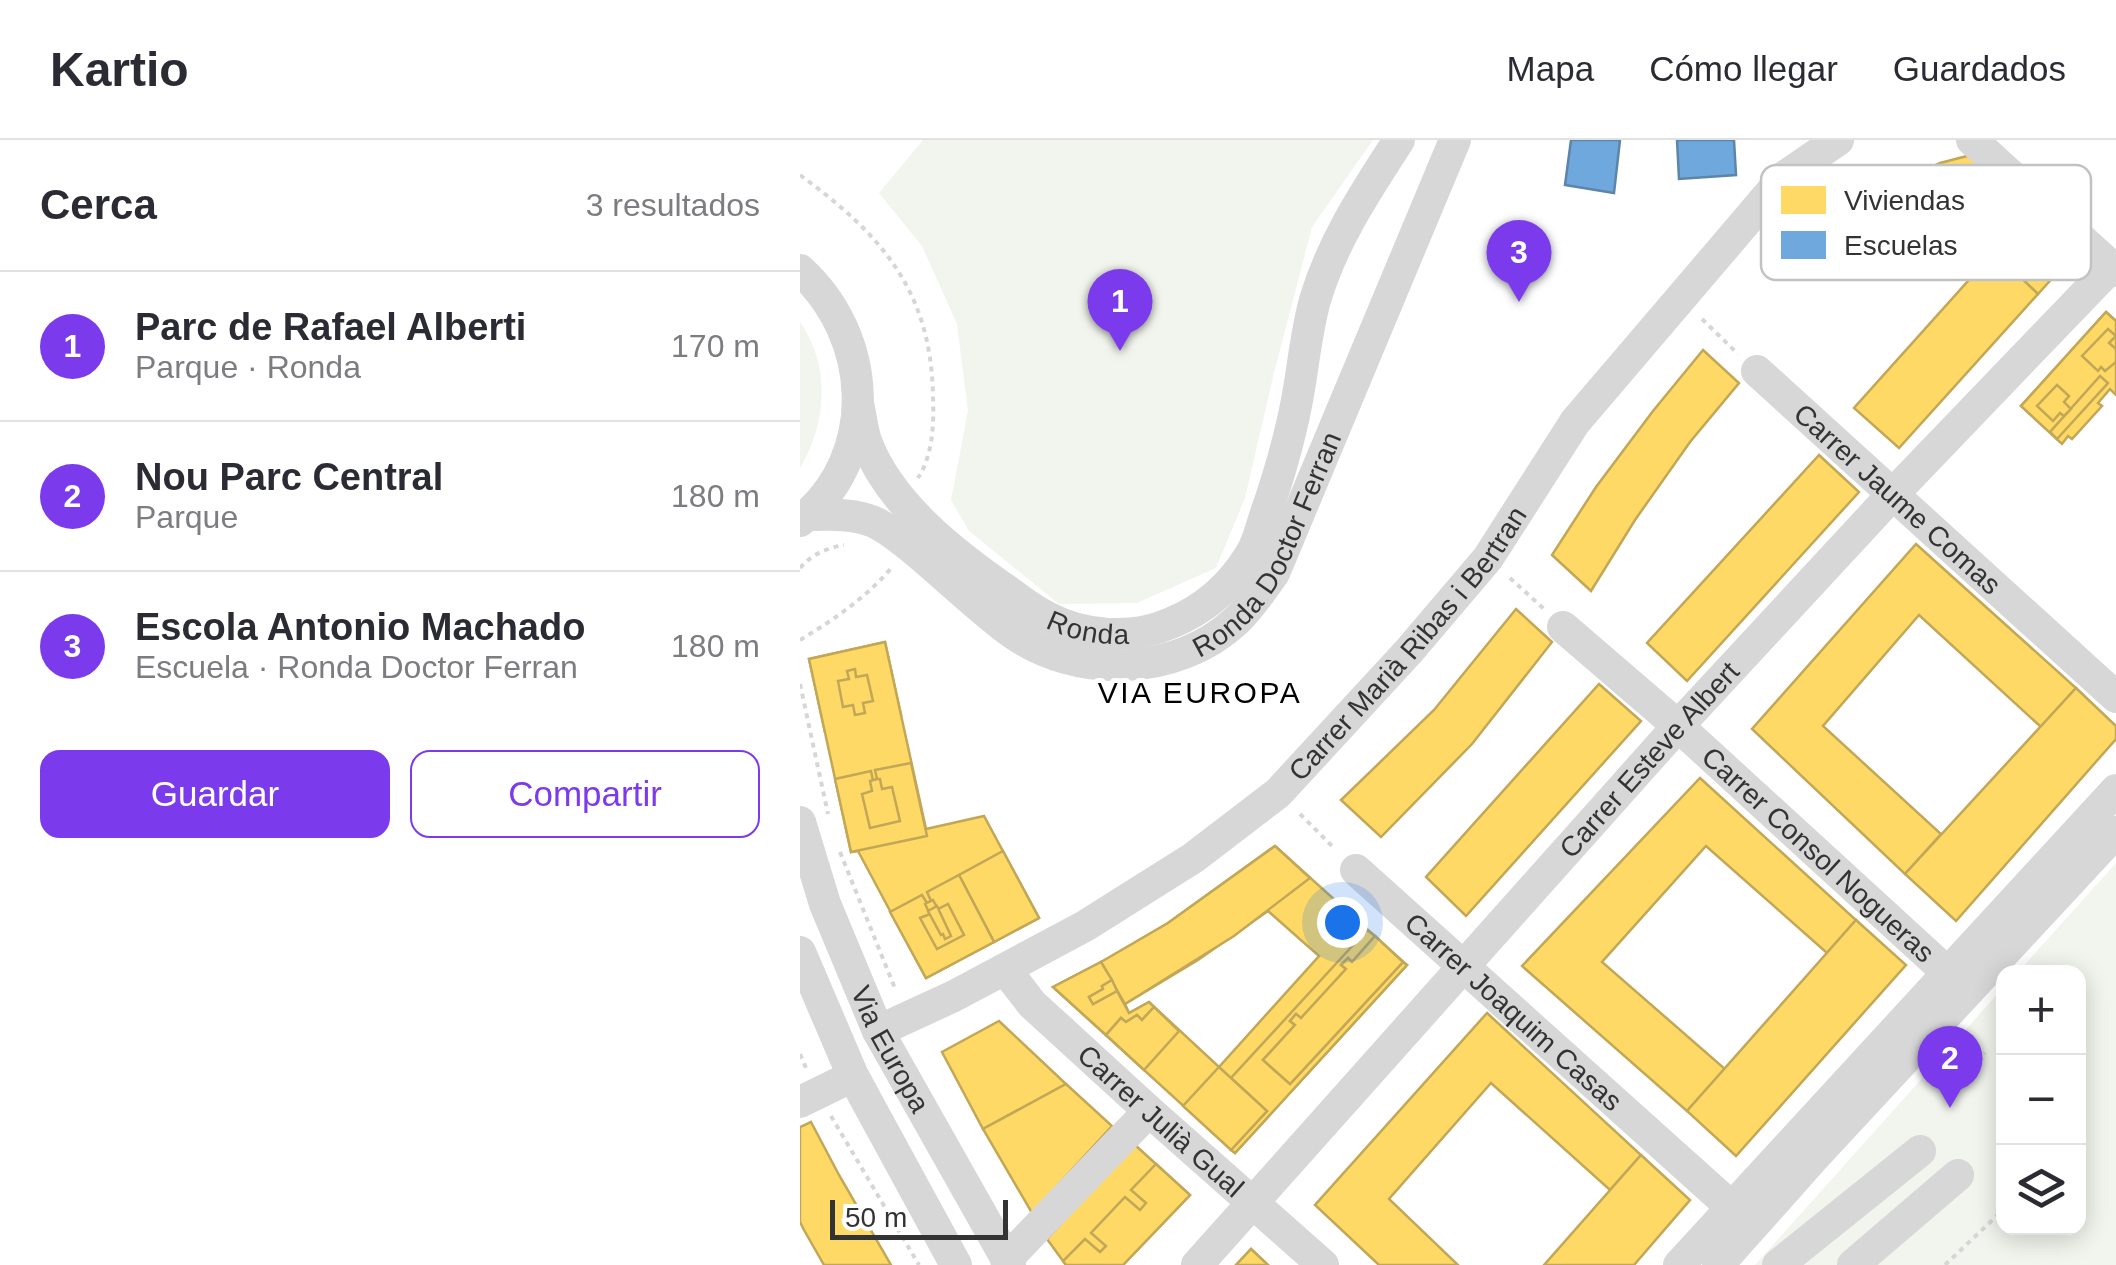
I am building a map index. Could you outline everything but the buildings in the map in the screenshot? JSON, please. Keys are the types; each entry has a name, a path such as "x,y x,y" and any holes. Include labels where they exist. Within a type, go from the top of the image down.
{"street":[{"name":"Ronda","path":"858,404 865,440 889,487 903,504 972,564 1048,618 1102,634 1133,634 1158,630 1189,616 1212,600 1252,553 1279,476 1326,265 1348,218 1400,140"},
{"name":"Ronda Doctor Ferran","path":"804,518 850,515 888,530 1012,632 1032,645 1077,662 1138,665 1162,660 1208,641 1234,624 1253,604 1286,550 1455,140"},
{"name":"Carrer Marià Ribas i Bertran","path":"1802,165 1838,140"},
{"path":"1972,140 2000,165"},
{"name":"Carrer Marià Ribas i Bertran","path":"878,1031 1085,926 1194,858 1278,793 1409,651 1488,558 1575,422 1761,204"},
{"path":"2091,248 2114,269"},
{"name":"Carrer Esteve Albert","path":"1197,1265 1678,726 1893,494 2114,269"},
{"path":"800,270 820,289 846,331 854,355 858,404 854,435 844,464 828,492 804,518"},
{"name":"Carrer Jaume Comas","path":"1757,371 2116,698"},
{"name":"Carrer Consol Nogueras","path":"1564,627 1958,982"},
{"path":"1679,1265 1814,1156 2116,790"},
{"name":"Via Europa","path":"816,823 826,904 878,1031 1008,1263"},
{"path":"1958,982 2116,832"},
{"name":"Carrer Joaquim Casas","path":"1356,870 1742,1217"},
{"name":"Via Europa","path":"800,952 853,1076 956,1265"},
{"name":"Carrer Julià Gual","path":"1005,969 1032,1004 1323,1265"},
{"path":"803,1086 853,1076"},
{"path":"1008,1263 1148,1111"},
{"path":"1778,1265 1920,1151"},
{"path":"1854,1265 1958,1174"},
{"path":"1724,1263 1742,1217"}],"path":[{"path":"1680,298 1757,371"},
{"path":"800,640 875,587 906,544"},
{"path":"1488,558 1564,627"},
{"path":"800,684 816,823"},
{"path":"1278,793 1356,870"},
{"path":"834,837 900,1000"},
{"path":"1956,1082 1985,1053"},
{"path":"800,1054 803,1086"},
{"path":"832,1118 919,1265"},
{"path":"1946,1265 1996,1218"}],"shaded area":[{"path":"923,140 1373,140 1312,227 1245,498 1216,568 1137,603 1059,604 969,531 951,500 968,411 957,324 922,246 879,193"},
{"path":"800,322 817,357 822,395 816,432 800,468"},
{"path":"2116,863 2116,1265 1755,1265 1996,996 1996,1235 2086,1235 2086,965 2024,965"}],"place":[{"name":"Escola Antonio Machado","path":"1519,302"},
{"name":"Parc de Rafael Alberti","path":"1120,351"},
{"name":"Nou Parc Central","path":"1950,1108"}],"district":[{"name":"VIA EUROPA","path":"1200,693"}]}
